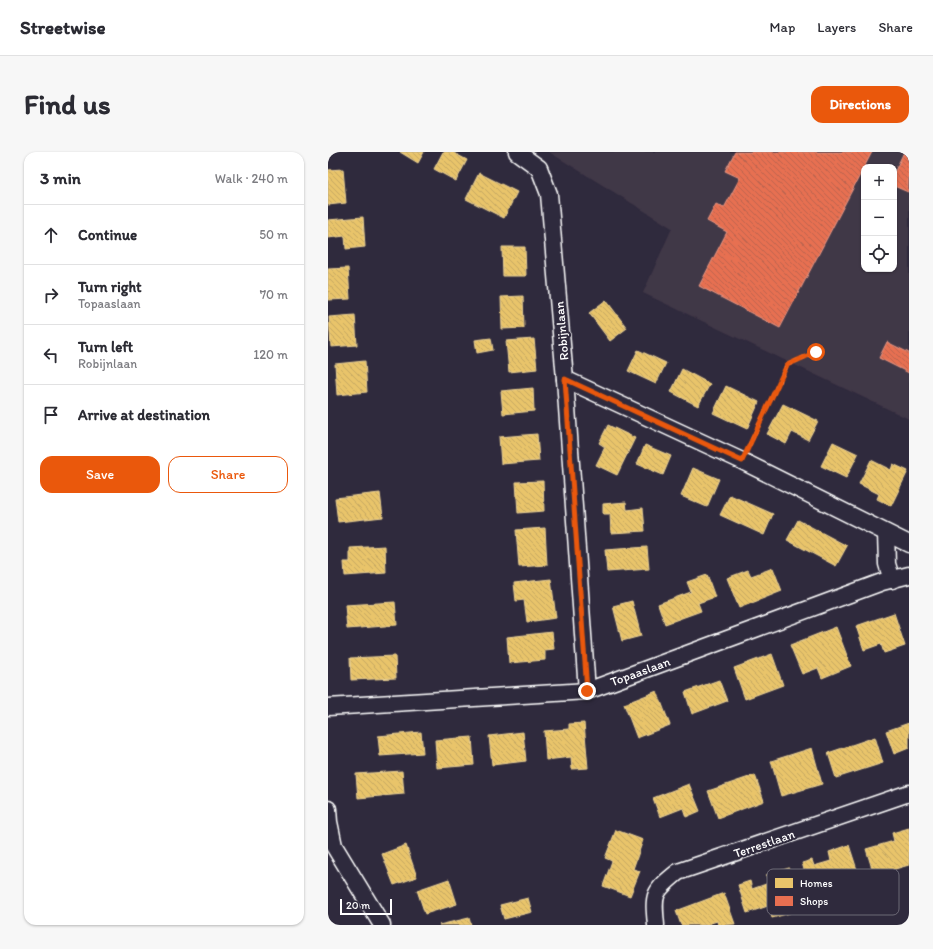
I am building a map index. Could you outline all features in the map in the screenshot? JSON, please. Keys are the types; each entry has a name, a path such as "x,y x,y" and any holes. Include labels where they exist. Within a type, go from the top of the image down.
{"street":[{"name":"Robijnlaan","path":"517,152 539,168 549,194 565,379 587,691"},
{"path":"565,379 742,461 909,544"},
{"path":"886,533 887,564 892,580"},
{"name":"Topaaslaan","path":"328,707 587,691 882,582 909,575"},
{"name":"Terrestlaan","path":"656,925 654,903 660,887 678,872 909,793"},
{"path":"328,809 334,846 382,925"}],"path":[{"path":"742,461 787,365 816,352"}],"shaded area":[{"path":"549,152 909,152 909,419 643,293 672,228"}],"building: Homes":[{"path":"400,152 424,152 418,163"},
{"path":"443,152 452,152 467,160 456,181 434,169"},
{"path":"343,169 346,203 328,205 328,170"},
{"path":"479,173 517,192 504,218 466,199"},
{"path":"363,217 365,247 346,249 345,236 328,238 328,220"},
{"path":"502,247 525,247 526,276 503,276"},
{"path":"348,268 350,299 328,300 328,269"},
{"path":"523,296 524,328 502,329 501,297"},
{"path":"606,300 627,328 610,341 589,313"},
{"path":"355,315 357,345 331,347 329,317"},
{"path":"491,338 493,350 477,353 475,340"},
{"path":"534,339 537,369 509,372 506,341"},
{"path":"638,350 666,363 656,384 628,371"},
{"path":"365,361 367,392 337,395 335,364"},
{"path":"682,369 710,384 698,406 671,392"},
{"path":"726,386 759,402 747,429 713,413"},
{"path":"533,388 534,411 503,414 501,391"},
{"path":"783,404 818,421 808,440 792,432 786,444 767,434"},
{"path":"608,425 635,438 617,475 596,465 605,447 599,443"},
{"path":"537,434 539,461 501,464 499,437"},
{"path":"833,442 858,454 846,478 821,466"},
{"path":"645,445 671,456 663,475 637,464"},
{"path":"871,460 891,470 893,464 908,471 891,506 877,499 879,494 859,484"},
{"path":"693,468 719,479 707,507 681,496"},
{"path":"543,481 544,511 518,513 516,482"},
{"path":"380,493 383,517 338,522 335,498"},
{"path":"730,495 773,514 764,535 720,515"},
{"path":"626,502 627,510 643,508 645,531 611,533 610,514 603,514 603,504"},
{"path":"798,520 847,546 836,566 787,540"},
{"path":"545,528 547,565 519,567 516,530"},
{"path":"385,546 386,573 345,576 344,562 350,562 350,548"},
{"path":"647,547 649,569 607,572 605,550"},
{"path":"773,568 782,591 739,608 727,578 748,570 751,576"},
{"path":"707,575 715,597 698,603 701,611 665,624 658,604 691,592 687,582"},
{"path":"551,579 556,618 527,622 524,600 516,601 514,583"},
{"path":"632,601 641,636 622,641 613,606"},
{"path":"395,602 397,625 347,629 345,605"},
{"path":"894,613 905,646 884,653 881,644 864,650 856,626"},
{"path":"836,627 851,666 822,678 818,668 802,674 790,645"},
{"path":"552,632 554,649 545,650 545,660 509,663 507,637"},
{"path":"772,654 783,685 745,699 734,668"},
{"path":"395,656 396,678 351,680 350,658"},
{"path":"719,680 727,701 692,714 685,692"},
{"path":"657,691 670,725 637,738 624,704"},
{"path":"584,723 588,768 572,769 571,757 546,760 544,731 569,729 569,724"},
{"path":"909,723 909,748 894,754 886,731"},
{"path":"421,732 423,753 380,756 378,736"},
{"path":"523,732 526,761 492,765 489,736"},
{"path":"472,737 474,765 437,768 435,740"},
{"path":"875,737 883,763 836,778 828,753"},
{"path":"812,748 822,784 781,796 771,761"},
{"path":"402,771 404,794 358,798 356,774"},
{"path":"755,775 764,801 718,818 708,791"},
{"path":"689,784 700,811 686,817 683,808 660,817 653,798"},
{"path":"909,828 909,865 895,869 872,869 866,849 894,841 892,833"},
{"path":"616,830 643,840 633,869 640,871 630,896 603,886 612,861 605,858"},
{"path":"406,845 417,877 394,885 382,854"},
{"path":"849,845 857,869 804,869 802,863 812,860 814,866 831,861 829,852"},
{"path":"449,879 457,904 425,914 417,890"},
{"path":"750,881 752,889 767,884 767,906 747,913 738,885"},
{"path":"724,893 735,924 718,925 717,921 705,925 681,925 676,911"},
{"path":"528,898 532,912 504,919 500,905"},
{"path":"771,915 783,915 772,918"},
{"path":"469,918 471,925 439,925"}],"building: Shops":[{"path":"735,152 872,152 866,164 861,164 861,173 780,328 699,286 727,232 707,221 716,204 724,208 740,178 725,171"},
{"path":"904,152 909,152 908,192 897,187 897,167"},
{"path":"887,342 909,353 909,373 879,358"}],"route":[{"path":"587,691 565,379 742,461 787,365 816,352"}]}
